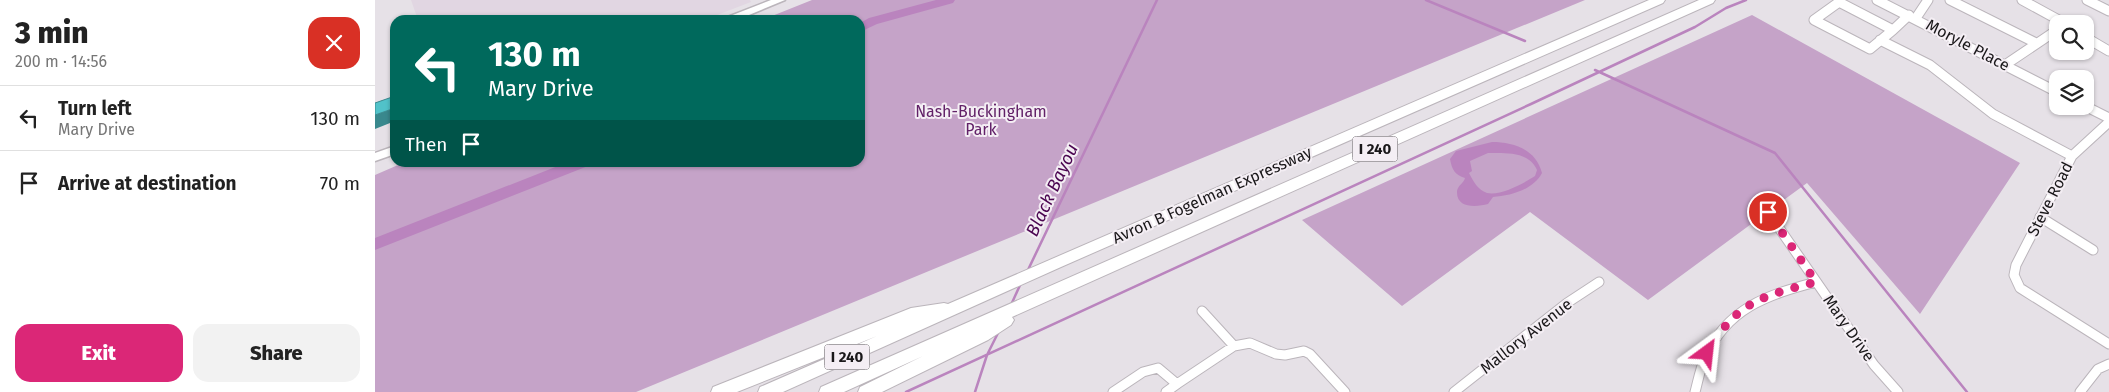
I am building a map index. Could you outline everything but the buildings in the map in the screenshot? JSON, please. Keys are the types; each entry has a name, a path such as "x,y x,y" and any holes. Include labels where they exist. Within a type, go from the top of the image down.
{"highway":[{"name":"Avron B Fogelman Expressway","path":"766,392 1056,263 1659,0"},
{"name":"Avron B Fogelman Expressway","path":"958,340 983,335 1041,298 1709,0"},
{"path":"719,392 916,313 960,307"},
{"name":"I 240","path":"827,392 958,340"},
{"path":"866,392 958,340"}],"main road":[{"path":"742,15 780,0"},
{"path":"375,158 390,152"}],"street":[{"name":"Moryle Place","path":"1877,0 2049,88"},
{"path":"1893,30 1839,2 1814,20 1870,49 1912,17 1928,0"},
{"path":"1949,0 2036,43"},
{"path":"2022,0 2050,15"},
{"path":"2087,0 2109,11"},
{"path":"2005,65 2049,35"},
{"path":"1880,40 1929,65 1993,114 2072,156"},
{"path":"2094,42 2109,51"},
{"path":"2094,111 2109,120"},
{"name":"Steve Road","path":"2109,120 2072,156 2016,265 2014,275 2020,288 2109,344"},
{"name":"Mary Drive","path":"1768,212 1874,365 1898,392"},
{"path":"2040,217 2093,250"},
{"name":"Mallory Avenue","path":"1454,392 1567,303 1599,282"},
{"path":"1695,392 1707,353 1719,331 1744,308 1768,295 1816,282"},
{"path":"1202,311 1234,346"},
{"path":"1166,392 1234,346 1250,343 1276,354 1285,355 1304,351 1345,392"},
{"path":"2080,392 2098,369 2109,364"},
{"path":"1113,392 1143,372 1153,368 1162,369 1177,384"}],"shaded area":[{"path":"411,0 750,0 751,2 717,15 416,15"},
{"path":"1492,142 1508,143 1523,148 1535,158 1542,173 1527,188 1507,195 1493,197 1488,204 1473,206 1463,204 1458,197 1457,191 1465,178 1456,174 1450,159 1456,151","holes":["1488,153 1509,153 1522,156 1528,159 1537,170 1535,176 1499,193 1484,192 1476,185 1469,173 1472,171 1470,161"]}],"green space":[{"name":"Nash-Buckingham Park","path":"812,0 1585,0 636,392 375,392 375,175 393,167 865,167 865,15 774,15"},
{"path":"1752,15 2020,163 1920,314 1807,183 1648,300 1530,212 1402,306 1302,220"}],"waterway":[{"path":"865,25 873,21 949,0"},
{"name":"Black Bayou","path":"1027,272 1157,0"},
{"path":"1426,0 1525,41"},
{"path":"1599,72 1695,27 1726,8 1746,0"},
{"path":"1595,70 1599,72"},
{"path":"987,355 1599,72"},
{"path":"1599,72 1775,153 1967,392"},
{"path":"375,244 570,167"},
{"name":"Black Bayou","path":"1011,305 1021,283"},
{"name":"Black Bayou","path":"987,355 998,333"},
{"path":"906,392 987,355"},
{"name":"Black Bayou","path":"975,392 987,355"}],"route":[{"path":"1707,353 1719,331 1744,308 1768,295 1816,282 1768,212"}]}
